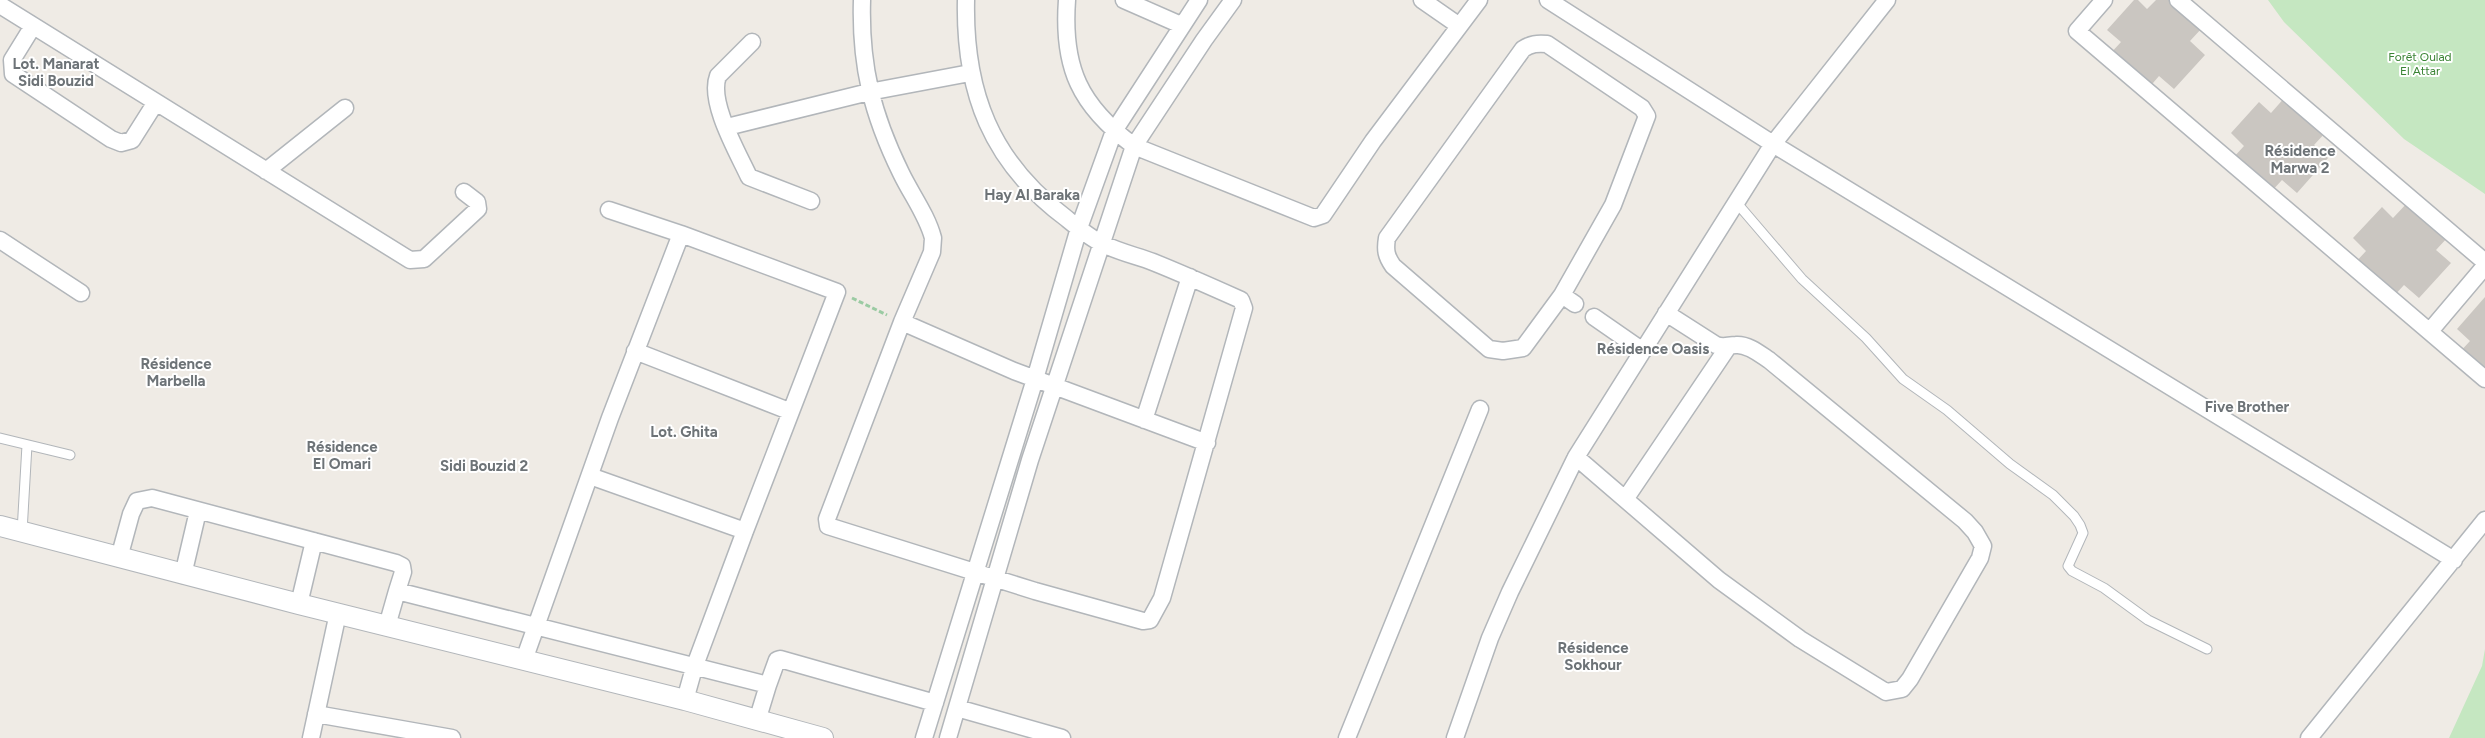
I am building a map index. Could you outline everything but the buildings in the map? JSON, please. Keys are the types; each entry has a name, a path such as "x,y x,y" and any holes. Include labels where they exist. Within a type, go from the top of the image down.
{"street":[{"path":"862,0 864,67 869,92 890,150 933,238 932,252 902,322 827,519 828,526 1125,616 1150,620 1162,598 1207,443 1244,305 1240,300 1190,277 1102,244 1046,203 1020,177 988,124 970,73 966,0"},
{"path":"1067,0 1068,42 1072,66 1080,91 1114,131 1134,146 1310,217 1319,218 1458,25 1479,0"},
{"path":"1124,0 1181,25"},
{"path":"924,738 1035,379 1079,228 1114,131 1181,25 1200,0"},
{"path":"948,738 1054,386 1134,146 1204,40 1233,0"},
{"path":"1422,0 1458,25"},
{"path":"1548,0 1773,144 2454,560"},
{"path":"2104,0 2077,31 2485,379"},
{"path":"2178,0 2485,264 2430,331"},
{"path":"1456,738 1490,638 1510,592 1576,457 1773,144 1883,1"},
{"path":"0,6 415,261 428,256 478,208 476,202 464,192"},
{"path":"33,26 12,60 12,74 111,139 121,143 132,140 156,102"},
{"path":"752,42 718,76 715,84 716,99 749,177 810,201"},
{"path":"1529,44 1547,44 1642,108 1647,116 1613,205 1568,299 1523,348 1503,351 1489,349 1393,266 1387,258 1388,238 1523,49 1529,44"},
{"path":"727,128 869,92 970,73"},
{"path":"266,171 345,108"},
{"path":"609,210 681,234 837,292 789,411 744,531 694,668 685,700"},
{"path":"524,660 636,351 681,234"},
{"path":"0,240 81,293"},
{"path":"1144,420 1190,277"},
{"path":"1576,457 1626,498 1719,580 1800,639 1886,692 1902,689 1910,679 1980,558 1983,546 1980,539 1965,521 1770,360 1746,346 1736,344 1728,347 1716,345 1666,313"},
{"path":"1594,317 1643,351"},
{"path":"902,322 963,351 1207,443"},
{"path":"1626,498 1728,347"},
{"path":"636,351 789,411"},
{"path":"1347,738 1480,409"},
{"path":"590,476 744,531"},
{"path":"119,558 131,514 137,501 152,498 402,566 403,572 387,626"},
{"path":"182,574 198,510"},
{"path":"2310,738 2485,520"},
{"path":"0,526 299,604 685,700 823,738"},
{"path":"299,604 314,541"},
{"path":"398,591 694,668 768,684"},
{"path":"311,738 338,613"},
{"path":"757,721 768,684 780,659 935,703"},
{"path":"957,708 1062,738"},
{"path":"316,714 452,738"}],"lane":[{"path":"1736,202 1802,279 1866,338 1904,379 1947,410 2010,464 2053,496 2074,516 2080,525 2082,533 2068,566 2072,571 2104,588 2148,620 2207,649"},
{"path":"0,438 70,456"},
{"path":"22,532 27,445"}],"path":[{"path":"837,292 902,322"}],"green space":[{"name":"Forêt Oulad El Attar","path":"2268,0 2485,0 2485,194 2404,139 2284,22"},
{"path":"2485,649 2485,738 2449,738 2482,666"}],"district":[{"name":"Lot. Manarat Sidi Bouzid","path":"56,72"},
{"name":"Résidence Marwa 2","path":"2300,160"},
{"name":"Hay Al Baraka","path":"1032,195"},
{"name":"Résidence Oasis","path":"1653,349"},
{"name":"Résidence Marbella","path":"176,372"},
{"name":"Five Brother","path":"2247,407"},
{"name":"Lot. Ghita","path":"684,432"},
{"name":"Résidence El Omari","path":"342,456"},
{"name":"Sidi Bouzid 2","path":"484,466"},
{"name":"Résidence Sokhour","path":"1593,656"}]}
